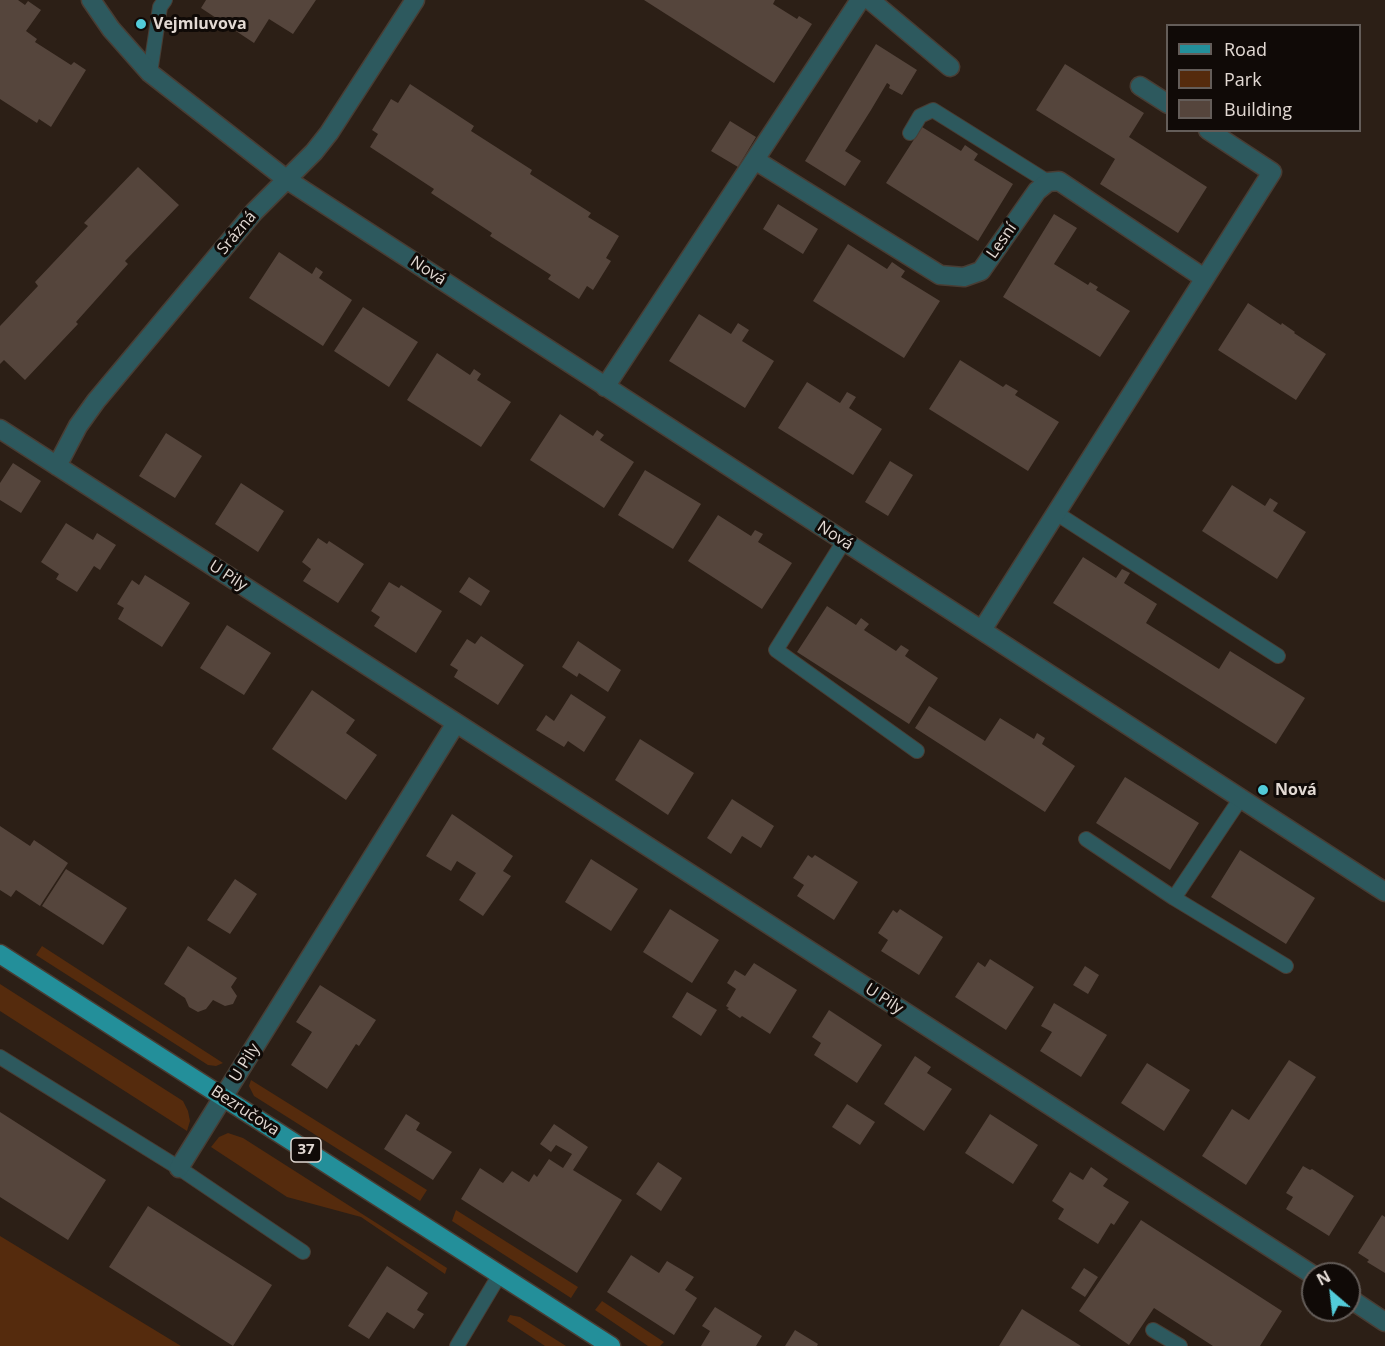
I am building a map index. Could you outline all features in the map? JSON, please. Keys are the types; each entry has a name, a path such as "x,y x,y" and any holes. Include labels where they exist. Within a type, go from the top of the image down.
{"main road":[{"name":"Bezručova","path":"0,954 612,1346"}],"street":[{"path":"91,0 111,29 150,73 286,179"},
{"name":"Srázná","path":"57,466 78,426 96,400 254,212 314,152 329,133 415,0"},
{"path":"605,387 860,0"},
{"path":"870,0 950,67"},
{"path":"1140,86 1166,103"},
{"path":"982,630 1272,172 1211,132"},
{"name":"Lesní","path":"755,160 940,274 964,277 981,271 1037,191 1048,182"},
{"name":"Nová","path":"286,179 1385,892"},
{"path":"1048,182 1059,181 1204,278"},
{"name":"U Pily","path":"0,429 1301,1267"},
{"name":"U Pily","path":"179,1168 456,723"},
{"path":"1361,1306 1385,1322"}],"lane":[{"path":"150,73 160,7 165,0"},
{"path":"910,133 920,116 933,110 1048,182"},
{"path":"1056,513 1278,656"},
{"path":"844,541 776,650 917,751"},
{"path":"1174,898 1241,798"},
{"path":"1086,839 1174,898 1286,966"},
{"path":"0,1058 179,1168 303,1252"},
{"path":"457,1346 500,1274"},
{"path":"1153,1330 1180,1346"}],"green space":[{"path":"42,946 223,1063 216,1066 208,1065 36,955"},
{"path":"0,984 183,1101 190,1121 187,1131 0,1011"},
{"path":"251,1080 427,1190 420,1201 254,1096 249,1086"},
{"path":"228,1133 243,1138 447,1268 445,1274 361,1217 287,1197 211,1147 219,1137"},
{"path":"456,1210 578,1287 571,1298 452,1221"},
{"path":"0,1236 181,1346 0,1346"},
{"path":"602,1301 664,1342 660,1346 648,1346 595,1310"},
{"path":"510,1315 520,1317 566,1346 545,1346 507,1321"}],"building":[{"path":"0,0 18,0 25,5 28,1 41,10 26,31 37,39 35,42 71,65 74,62 86,70 51,127 39,119 37,123 0,99"},
{"path":"206,0 316,0 293,34 269,19 254,43 201,8"},
{"path":"644,0 775,0 773,4 797,19 799,16 812,24 774,83"},
{"path":"876,44 917,70 902,95 889,88 890,85 887,83 845,151 861,161 845,186 805,161"},
{"path":"1065,64 1144,113 1129,137 1207,187 1178,233 1100,184 1115,159 1036,110"},
{"path":"410,84 474,126 471,131 532,170 530,174 591,213 588,217 619,236 606,258 611,261 593,290 587,286 579,299 548,279 551,275 490,236 492,233 431,193 434,189 370,147 378,134 372,130 391,99 398,103"},
{"path":"730,121 756,137 738,167 711,151"},
{"path":"922,127 961,151 965,145 978,154 974,160 1013,184 978,241 886,183"},
{"path":"138,167 179,205 125,261 128,264 76,322 78,324 25,380 4,360 0,364 0,326 38,286 35,282 88,226 84,223"},
{"path":"778,204 818,229 803,254 763,229"},
{"path":"1054,214 1077,228 1054,264 1088,285 1090,282 1098,287 1096,290 1130,311 1100,357 1003,297"},
{"path":"848,244 887,269 892,262 905,271 901,277 940,301 904,358 813,301"},
{"path":"279,252 312,274 316,267 323,272 319,278 352,300 323,346 249,298"},
{"path":"1248,303 1281,325 1282,323 1326,354 1296,400 1218,350"},
{"path":"363,307 418,342 389,387 334,351"},
{"path":"699,314 731,334 738,323 749,330 742,341 774,361 745,408 669,361"},
{"path":"437,353 470,375 474,369 481,374 477,380 511,402 481,447 407,400"},
{"path":"960,360 1003,387 1006,384 1018,391 1015,395 1059,422 1028,471 929,409"},
{"path":"807,382 840,403 847,392 856,397 849,408 882,429 853,475 778,428"},
{"path":"560,414 593,436 597,430 604,435 600,440 634,462 604,508 530,460"},
{"path":"166,433 202,456 175,498 139,476"},
{"path":"890,461 913,475 888,516 865,502"},
{"path":"13,463 41,481 21,513 0,500 0,483"},
{"path":"645,470 701,504 673,549 618,515"},
{"path":"241,483 284,511 258,552 215,524"},
{"path":"1232,485 1265,506 1270,498 1278,503 1273,511 1306,532 1277,579 1202,531"},
{"path":"718,515 751,536 755,530 763,534 758,542 792,563 762,609 688,561"},
{"path":"66,523 93,540 97,533 116,545 100,570 94,566 77,592 56,579 59,574 41,562"},
{"path":"318,538 327,544 329,541 364,564 338,603 303,581 311,569 302,562"},
{"path":"1083,557 1116,578 1122,569 1130,573 1124,583 1157,604 1146,623 1219,669 1230,651 1305,698 1276,744 1053,603"},
{"path":"145,575 190,603 162,647 118,619 124,608 117,604 132,580 139,585"},
{"path":"469,577 490,591 481,606 459,592"},
{"path":"389,582 399,588 401,585 442,611 416,653 374,626 380,617 371,611"},
{"path":"827,606 856,625 861,618 869,624 864,630 896,651 901,645 909,650 905,656 938,678 909,724 797,652"},
{"path":"227,625 271,653 244,695 200,668"},
{"path":"481,636 524,665 498,705 454,677 458,670 450,665 467,639 475,644"},
{"path":"578,641 621,670 608,692 579,673 577,677 562,667"},
{"path":"312,690 355,720 346,733 377,755 346,800 272,749"},
{"path":"571,694 606,717 584,752 568,741 564,747 536,730 546,715 554,721"},
{"path":"929,706 985,741 1000,718 1034,739 1037,733 1045,738 1042,744 1075,766 1045,812 915,728"},
{"path":"640,739 694,773 668,815 615,780"},
{"path":"1125,777 1199,823 1170,870 1096,823"},
{"path":"732,799 774,826 761,848 742,836 731,854 707,838"},
{"path":"452,814 513,856 503,871 511,876 483,916 459,900 476,873 457,861 451,871 426,856"},
{"path":"0,826 30,846 34,840 68,863 40,906 16,890 11,897 0,890"},
{"path":"1240,850 1315,898 1286,944 1211,897"},
{"path":"808,855 812,858 815,855 858,882 834,920 797,896 804,885 793,878"},
{"path":"591,859 638,889 611,931 565,902"},
{"path":"66,869 127,908 103,945 42,906"},
{"path":"235,879 257,894 230,934 207,920"},
{"path":"670,909 719,940 692,983 643,952"},
{"path":"900,909 943,937 919,975 881,951 888,940 878,933 893,910 897,913"},
{"path":"188,946 237,978 231,987 237,996 233,1004 225,1006 213,1000 206,1009 198,1012 189,1007 185,998 164,984"},
{"path":"990,959 1034,987 1006,1030 955,997 978,962 985,967"},
{"path":"754,963 797,990 770,1034 742,1016 740,1018 726,1006 736,989 727,983 735,970 745,976"},
{"path":"1085,966 1099,975 1088,994 1073,985"},
{"path":"320,985 376,1020 359,1046 356,1044 327,1089 291,1065 312,1032 296,1022"},
{"path":"687,992 717,1010 701,1036 672,1017"},
{"path":"1054,1003 1107,1035 1081,1077 1040,1051 1052,1032 1041,1026"},
{"path":"829,1010 882,1045 857,1083 814,1055 821,1043 812,1037"},
{"path":"915,1056 931,1067 927,1073 952,1089 924,1131 884,1104"},
{"path":"1289,1060 1316,1077 1246,1185 1202,1156 1232,1109 1249,1120"},
{"path":"1147,1063 1190,1090 1164,1131 1121,1103"},
{"path":"847,1104 875,1122 860,1145 832,1127"},
{"path":"0,1112 106,1180 68,1240 0,1197"},
{"path":"406,1114 420,1123 416,1130 452,1152 433,1180 384,1149"},
{"path":"990,1114 1038,1145 1013,1184 965,1153"},
{"path":"554,1124 588,1147 573,1170 622,1200 577,1273 461,1199 480,1168 503,1183 512,1171 529,1182 534,1174 537,1177 549,1159 563,1168 572,1154 556,1145 551,1152 540,1144"},
{"path":"658,1162 682,1178 661,1211 636,1194"},
{"path":"1303,1166 1312,1169 1354,1196 1329,1236 1286,1209 1293,1197 1286,1193"},
{"path":"1091,1167 1108,1179 1103,1186 1129,1202 1114,1225 1111,1223 1098,1244 1058,1219 1064,1209 1052,1201 1070,1172 1083,1180"},
{"path":"148,1206 272,1285 233,1346 109,1267"},
{"path":"1382,1215 1385,1217 1385,1273 1367,1262 1369,1260 1358,1253"},
{"path":"1141,1220 1282,1311 1260,1346 1213,1346 1154,1308 1129,1345 1079,1311"},
{"path":"631,1255 659,1273 667,1261 694,1277 685,1290 697,1298 674,1335 607,1292"},
{"path":"387,1266 428,1293 417,1310 424,1314 414,1329 387,1312 369,1339 348,1326"},
{"path":"1084,1268 1098,1277 1085,1297 1071,1288"},
{"path":"715,1307 762,1336 756,1346 701,1346 710,1331 702,1326"},
{"path":"1022,1309 1081,1346 999,1346"},
{"path":"795,1330 818,1344 817,1346 785,1346"}],"place":[{"name":"Vejmluvova","path":"141,24"},
{"name":"Nová","path":"1263,790"}]}
